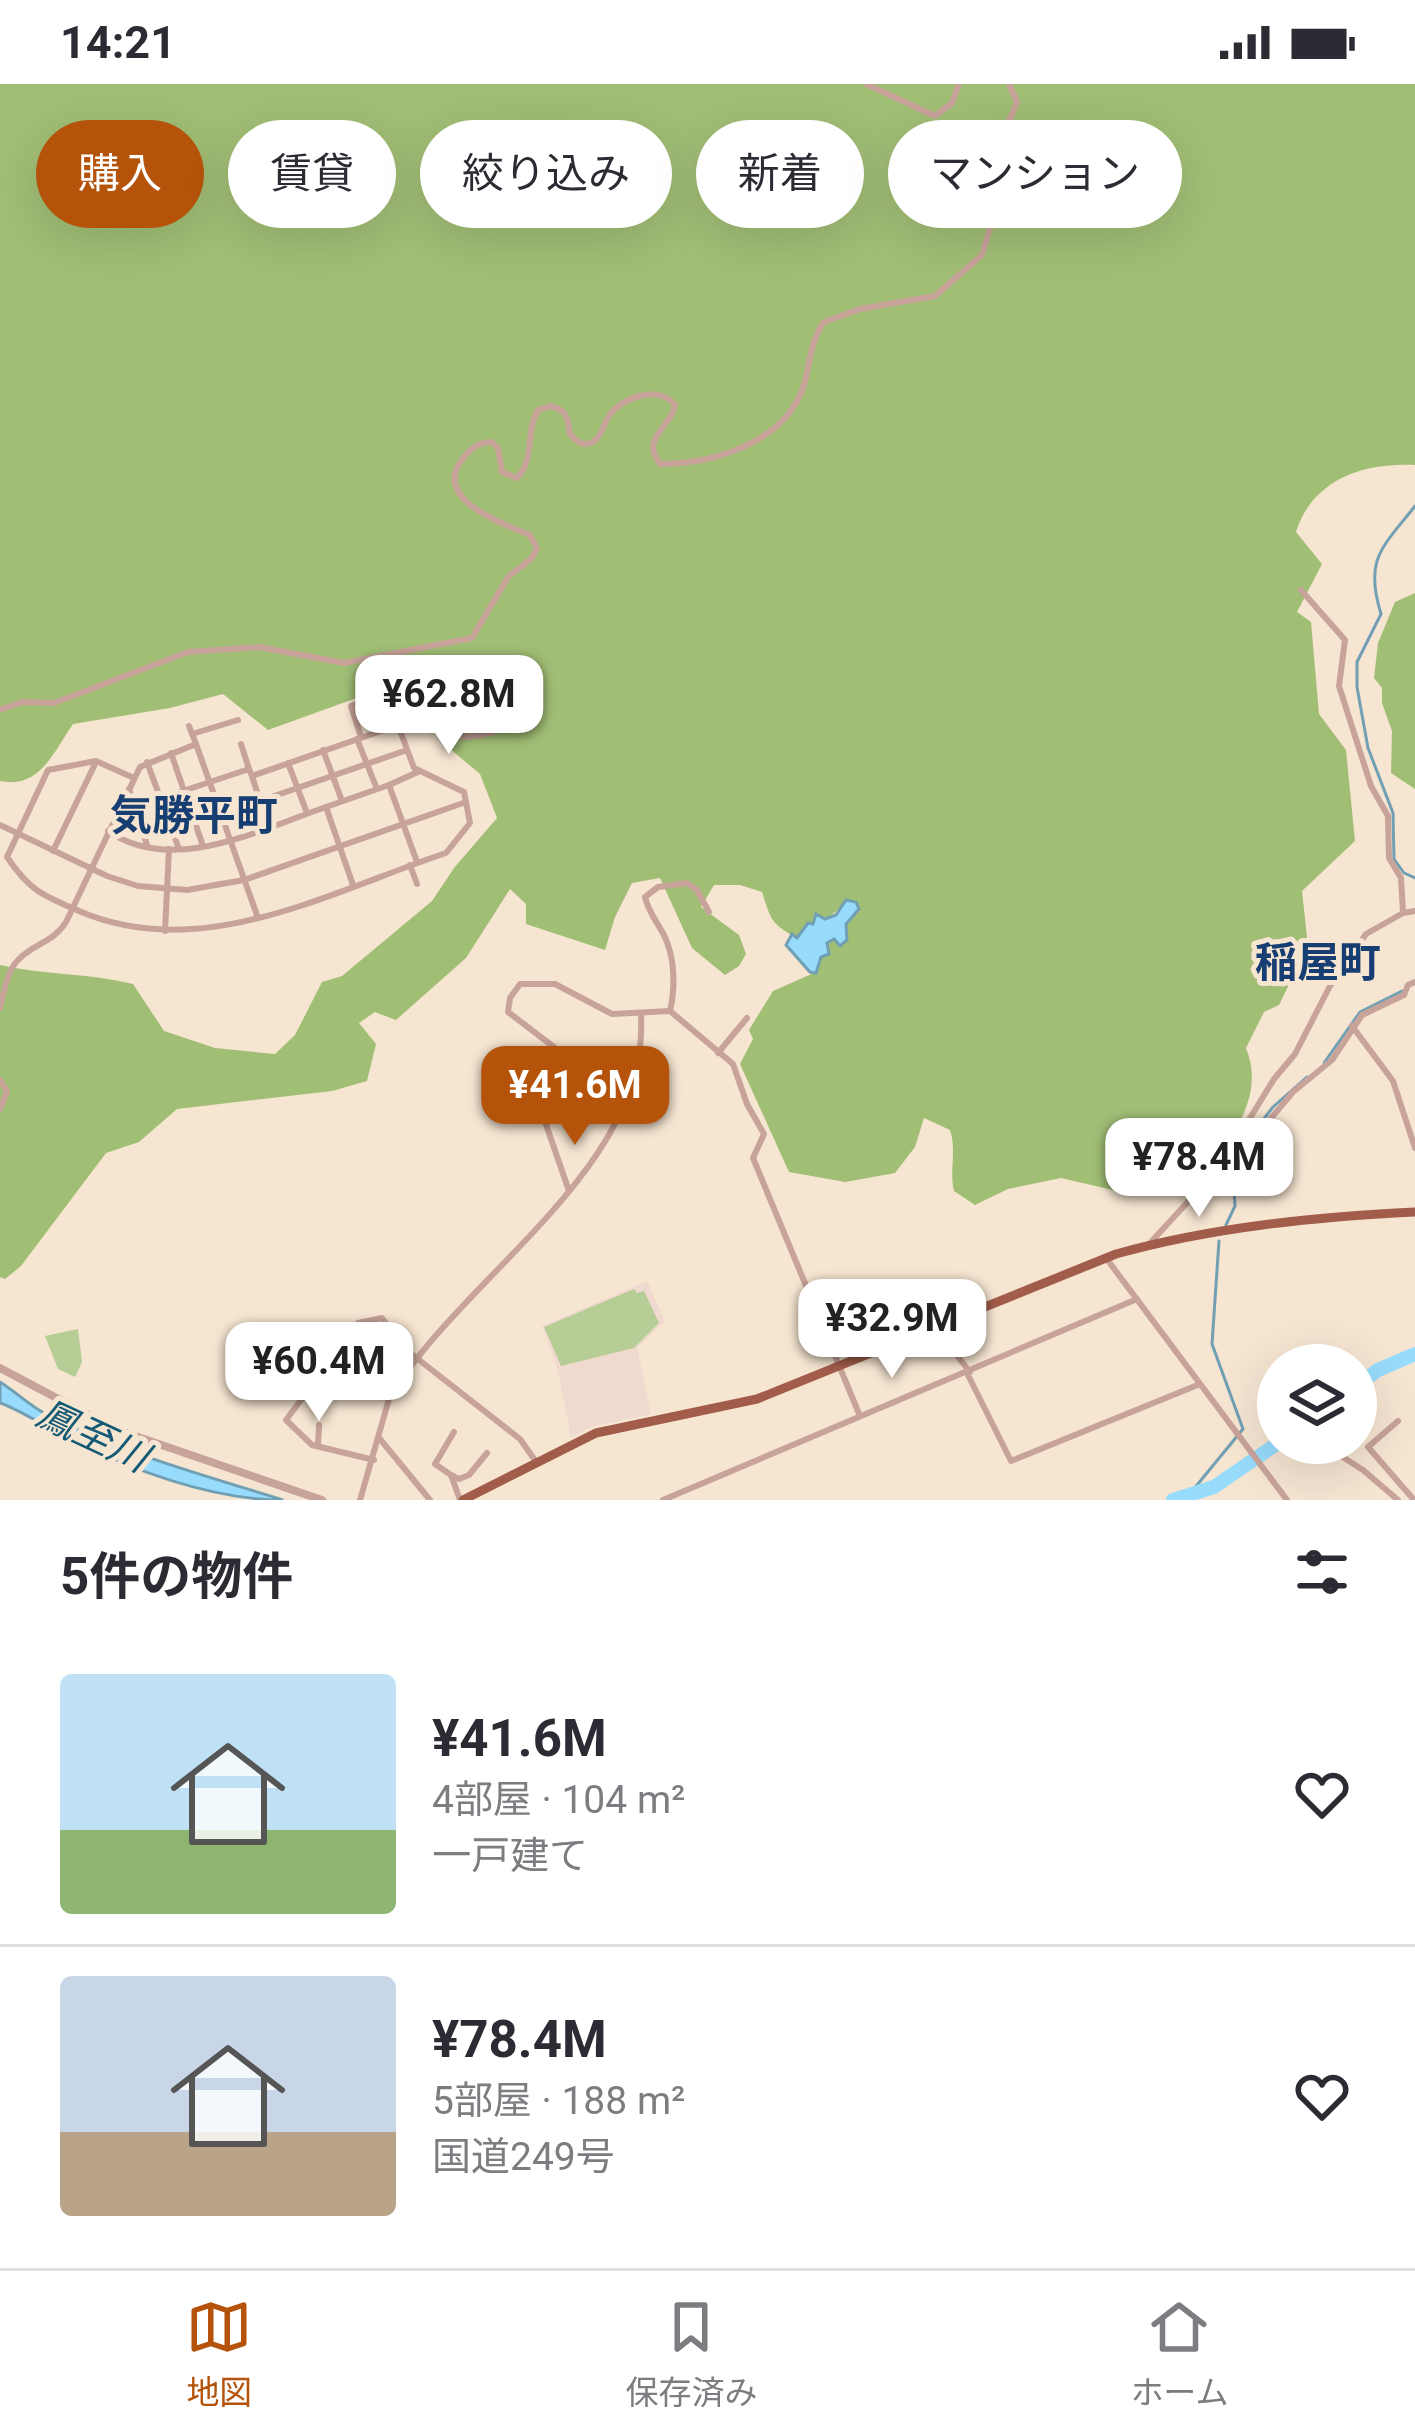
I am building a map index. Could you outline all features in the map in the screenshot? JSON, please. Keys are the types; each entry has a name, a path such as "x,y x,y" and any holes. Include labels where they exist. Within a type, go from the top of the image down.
{"highway":[{"path":"462,1500 613,1427 757,1399 1106,1257 1148,1245 1322,1216 1415,1212"}],"street":[{"path":"866,84 935,116 947,110 959,84"},
{"path":"0,710 22,702 54,703 188,652 260,647 344,663 472,638 508,577 531,560 537,549 530,535 496,523 460,493 455,471 468,452 482,442 492,442 498,448 502,472 517,478 528,465 529,433 538,410 550,406 563,411 570,434 586,444 595,440 618,406 652,393 668,397 675,405 674,414 652,439 660,464 755,442 796,403 813,338 824,322 860,309 934,296 985,251 997,205 1001,141 1017,102 1010,84"},
{"path":"1301,590 1346,640 1339,686 1365,771 1388,816 1389,858 1401,878 1403,913"},
{"path":"377,789 350,706 364,700 387,703 461,738 499,732 526,721"},
{"path":"238,720 190,730 264,928"},
{"path":"117,812 288,763 398,725 414,768 461,789 470,823 448,851 216,929 165,932 99,920 27,887 7,857 48,770 97,760 134,778"},
{"path":"0,1008 13,966 56,937 134,778 147,762 196,744"},
{"path":"241,744 268,826"},
{"path":"323,750 341,801"},
{"path":"260,801 407,750"},
{"path":"171,753 204,847"},
{"path":"53,851 97,760"},
{"path":"147,762 174,849 165,932"},
{"path":"288,763 307,813"},
{"path":"108,831 125,841 147,845 204,847 420,771"},
{"path":"389,785 417,884"},
{"path":"129,789 147,845"},
{"path":"0,825 89,869 138,886 204,889 244,880 466,802"},
{"path":"326,807 353,884"},
{"path":"670,1011 674,979 667,940 645,897 658,886 687,883 697,890 709,912"},
{"path":"1227,1165 1274,1079 1295,1054 1330,986 1366,934 1415,911"},
{"path":"569,1191 541,1110 571,1060 512,1018 510,998 520,984 555,984 612,1013 670,1011 740,1075 747,1104 763,1129 753,1158 860,1416"},
{"path":"1148,1245 1293,1092 1332,1060 1362,1015 1410,986"},
{"path":"360,1500 389,1399 417,1357 553,1214 627,1100 639,1054 641,1015"},
{"path":"718,1053 747,1018"},
{"path":"1352,1026 1393,1081 1415,1148"},
{"path":"0,1081 7,1091 0,1108"},
{"path":"1106,1257 1287,1500"},
{"path":"663,1500 1137,1299"},
{"path":"374,1460 318,1447 286,1420 358,1323 382,1318 405,1349 520,1439 537,1462"},
{"path":"935,1328 969,1373 1011,1462 1200,1384"},
{"path":"0,1368 115,1429 322,1500"},
{"path":"1398,1421 1368,1447 1414,1500"},
{"path":"318,1447 319,1424"},
{"path":"454,1432 435,1464 451,1475 459,1479 469,1474 487,1453"},
{"path":"380,1439 430,1500"},
{"path":"1354,1464 1397,1500"},
{"path":"451,1475 462,1500"}],"shaded area":[{"path":"647,1281 665,1321 637,1348 651,1414 590,1427 571,1437 558,1370 542,1326"}],"green space":[{"path":"0,84 1415,84 1415,465 1377,467 1342,478 1314,499 1296,532 1322,564 1297,612 1311,622 1319,714 1346,750 1355,841 1302,891 1308,946 1279,1005 1264,1012 1246,1048 1252,1081 1249,1097 1208,1172 1117,1191 1061,1178 1008,1189 975,1205 954,1191 950,1130 924,1118 915,1147 895,1173 845,1182 789,1172 740,1064 753,1039 749,1030 773,991 816,972 827,944 834,939 839,945 846,924 839,909 825,920 816,915 813,924 796,938 773,921 762,892 740,885 714,885 701,907 739,935 746,954 725,975 692,948 660,878 632,883 605,950 526,924 526,904 510,889 466,958 396,1020 375,1012 359,1023 376,1044 367,1081 332,1091 177,1109 139,1142 106,1153 21,1266 5,1279 0,1277 0,965 133,984 164,1031 215,1048 275,1054 295,1035 322,982 342,976 432,901 497,818 480,774 442,742 411,703 362,696 268,730 223,694 73,724 35,774 25,780 0,781"},
{"path":"1415,593 1415,789 1391,773 1392,731 1382,688 1374,678 1378,643 1395,602"},
{"path":"634,1289 644,1291 659,1323 634,1348 561,1366 544,1327"},
{"path":"78,1329 82,1362 75,1377 58,1369 45,1336"}],"water":[{"path":"846,900 856,902 859,909 846,924 847,940 840,946 834,939 827,943 829,954 821,957 816,973 810,972 786,945 792,934 797,938 808,923 813,924 816,914 825,919 836,915"},
{"path":"0,1382 74,1428 283,1500 203,1490 124,1464 0,1403"}],"waterway":[{"path":"1415,506 1379,555 1374,580 1381,614 1357,662 1368,748 1393,813 1394,859 1404,873 1415,878"},
{"path":"1324,1063 1360,1012 1402,991"},
{"path":"1226,1225 1235,1206 1232,1160 1273,1107 1307,1077"},
{"path":"1188,1496 1243,1429 1212,1344 1219,1241"},
{"name":"鳳至川","path":"1377,1371 1415,1354"},
{"name":"鳳至川","path":"1173,1500 1214,1487 1257,1457"}],"district":[{"name":"気勝平町","path":"194,815"},
{"name":"稲屋町","path":"1318,962"}]}
